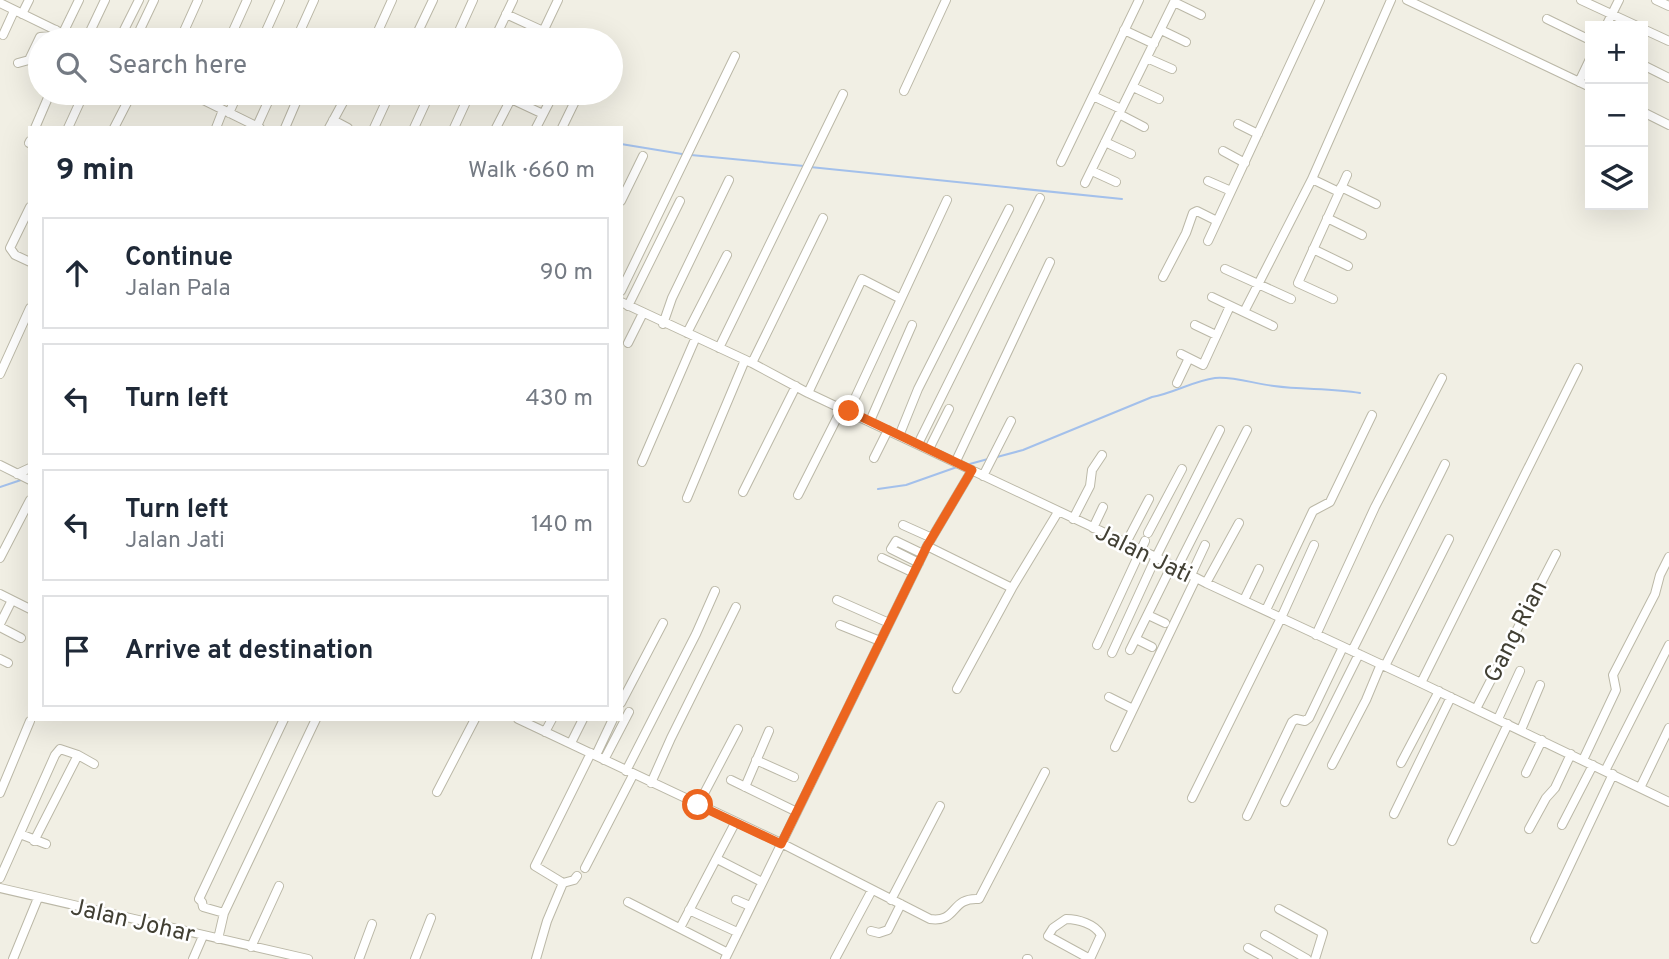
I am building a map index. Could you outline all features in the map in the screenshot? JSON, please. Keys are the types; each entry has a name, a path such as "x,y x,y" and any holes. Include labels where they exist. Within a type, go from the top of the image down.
{"street":[{"path":"3,35 29,0"},
{"path":"62,28 79,0"},
{"path":"92,28 105,0"},
{"path":"125,28 139,0"},
{"path":"141,28 154,0"},
{"path":"185,28 198,0"},
{"path":"234,28 247,0"},
{"path":"267,28 280,0"},
{"path":"301,28 314,0"},
{"path":"379,28 392,0"},
{"path":"420,28 433,0"},
{"path":"460,28 473,0"},
{"path":"500,28 513,0"},
{"path":"545,28 558,0"},
{"path":"904,91 946,0"},
{"path":"1061,162 1139,0"},
{"path":"1208,241 1320,0"},
{"path":"1244,312 1312,179 1391,0"},
{"path":"1407,0 1585,85"},
{"path":"1581,0 1627,21"},
{"path":"1608,21 1619,0"},
{"path":"1656,0 1669,6"},
{"path":"1085,183 1175,1 1200,15"},
{"path":"0,3 51,28"},
{"path":"506,14 528,28"},
{"path":"1547,19 1585,38"},
{"path":"1124,30 1154,44"},
{"path":"1161,30 1186,42"},
{"path":"1648,31 1669,41"},
{"path":"623,287 734,56"},
{"path":"1147,58 1172,69"},
{"path":"18,63 28,60"},
{"path":"1648,68 1669,78"},
{"path":"1579,82 1585,69"},
{"path":"1133,87 1159,99"},
{"path":"719,348 843,94"},
{"path":"1093,96 1144,127"},
{"path":"36,126 45,105"},
{"path":"69,126 79,105"},
{"path":"115,126 126,105"},
{"path":"216,105 245,125"},
{"path":"217,126 230,105"},
{"path":"258,126 267,105"},
{"path":"286,126 295,105"},
{"path":"331,124 341,105"},
{"path":"375,126 385,105"},
{"path":"415,126 425,105"},
{"path":"455,126 465,105"},
{"path":"497,126 508,105"},
{"path":"528,105 543,114"},
{"path":"537,126 548,105"},
{"path":"563,126 573,105"},
{"path":"1648,115 1669,125"},
{"path":"1238,124 1258,134"},
{"path":"1105,142 1131,154"},
{"path":"1223,151 1245,163"},
{"path":"623,197 643,156"},
{"path":"1092,171 1116,182"},
{"path":"1333,299 1298,283 1347,175"},
{"path":"1312,179 1376,204"},
{"path":"663,324 729,180"},
{"path":"1208,181 1231,191"},
{"path":"919,444 1040,198"},
{"path":"798,495 901,299 947,200"},
{"path":"624,304 680,201"},
{"path":"900,436 918,389 1009,209"},
{"path":"28,211 10,248 15,255 28,261"},
{"path":"1163,277 1186,233 1193,213 1197,211 1217,221"},
{"path":"687,498 749,361 823,218"},
{"path":"1327,218 1362,235"},
{"path":"1313,249 1348,266"},
{"path":"687,334 727,255"},
{"path":"628,902 680,928 726,956 927,546 1050,262"},
{"path":"1224,269 1291,299"},
{"path":"808,393 862,279 901,299"},
{"path":"1212,297 1273,326"},
{"name":"Jalan Jati","path":"624,304 749,361 808,393 900,436 985,472 1073,519 1126,543 1145,542 1156,557 1206,583 1668,799"},
{"path":"1177,383 1185,356 1203,365 1230,306"},
{"path":"0,373 28,312"},
{"path":"628,343 643,313"},
{"path":"870,421 912,325"},
{"path":"1195,325 1216,335"},
{"path":"642,462 696,337"},
{"path":"1421,683 1578,369"},
{"path":"1316,635 1375,507 1442,378"},
{"path":"743,492 796,386"},
{"path":"929,449 949,409"},
{"path":"1266,610 1313,511 1329,502 1372,415"},
{"path":"985,472 1011,421"},
{"path":"874,458 888,430"},
{"path":"1112,653 1156,557 1220,430"},
{"path":"1130,650 1247,430"},
{"path":"1073,519 1090,486 1093,470 1101,455"},
{"path":"1285,802 1445,464"},
{"path":"0,465 28,479"},
{"path":"17,474 28,469"},
{"path":"1097,645 1182,469"},
{"path":"1126,543 1149,499"},
{"path":"0,558 28,504"},
{"path":"1093,528 1103,507"},
{"path":"957,688 1058,512"},
{"path":"1206,583 1238,523"},
{"path":"903,525 927,546 1012,588"},
{"path":"1332,765 1449,539"},
{"path":"919,563 891,549 898,541 927,546"},
{"path":"1115,747 1194,576 1205,545"},
{"path":"1192,797 1281,618 1314,545"},
{"name":"Gang Rian","path":"1476,709 1556,554"},
{"path":"1583,760 1616,690 1613,674 1655,594 1669,557"},
{"path":"882,558 914,573"},
{"path":"1244,600 1259,569"},
{"path":"585,868 715,591"},
{"path":"0,594 28,608"},
{"path":"12,600 0,625 20,638"},
{"path":"837,600 890,624"},
{"path":"652,783 671,737 736,607"},
{"path":"1148,615 1166,623"},
{"path":"623,699 663,623"},
{"path":"840,625 880,641"},
{"path":"1136,639 1152,648"},
{"path":"1535,939 1669,645"},
{"path":"1247,816 1292,722 1309,718 1343,647"},
{"path":"1498,719 1520,671"},
{"path":"1521,730 1540,685"},
{"path":"1401,763 1438,691"},
{"path":"1109,697 1133,709"},
{"path":"1394,814 1451,698"},
{"path":"623,720 629,712"},
{"path":"0,793 30,721"},
{"path":"224,913 203,907 199,899 283,721"},
{"path":"218,939 224,913 315,721"},
{"path":"438,792 474,721"},
{"path":"523,721 781,844 930,919 940,920 948,916 961,901 979,899 1045,772"},
{"path":"545,732 551,721"},
{"path":"571,743 582,721"},
{"path":"577,876 574,880 563,883 536,866 597,756 612,721"},
{"path":"597,756 622,721"},
{"path":"1452,841 1508,724"},
{"path":"1640,788 1669,728"},
{"path":"698,805 738,729"},
{"path":"745,787 769,732"},
{"path":"1526,773 1542,740"},
{"path":"0,878 55,755 62,749 94,764"},
{"path":"1529,829 1546,798 1555,789 1572,754"},
{"path":"34,841 78,755"},
{"path":"757,760 794,777"},
{"path":"1562,825 1593,765"},
{"path":"731,780 797,812"},
{"path":"891,900 940,806"},
{"path":"680,928 735,823"},
{"path":"20,834 46,844"},
{"path":"717,859 762,882"},
{"path":"536,959 547,921 563,883"},
{"path":"251,947 279,886"},
{"name":"Jalan Johar","path":"0,888 308,959"},
{"path":"835,959 872,890"},
{"path":"13,959 38,898"},
{"path":"736,900 750,906"},
{"path":"871,932 888,930 901,904"},
{"path":"1279,909 1323,933 1315,959"},
{"path":"689,910 737,932"},
{"path":"415,959 431,918"},
{"path":"1066,919 1080,920 1101,935 1090,959 1048,936 1066,919"},
{"path":"359,959 372,924"},
{"path":"1265,935 1307,959"},
{"path":"194,959 203,936"},
{"path":"1248,948 1268,959"}],"waterway":[{"path":"623,144 682,154"},
{"path":"691,155 804,166"},
{"path":"810,167 1122,199"},
{"path":"997,457 1023,450 1152,397 1215,378 1360,393"},
{"path":"966,465 988,459"},
{"path":"878,489 906,485 957,467"},
{"path":"0,487 21,480"}],"route":[{"path":"698,805 781,844 927,546 972,470 849,411"}]}
